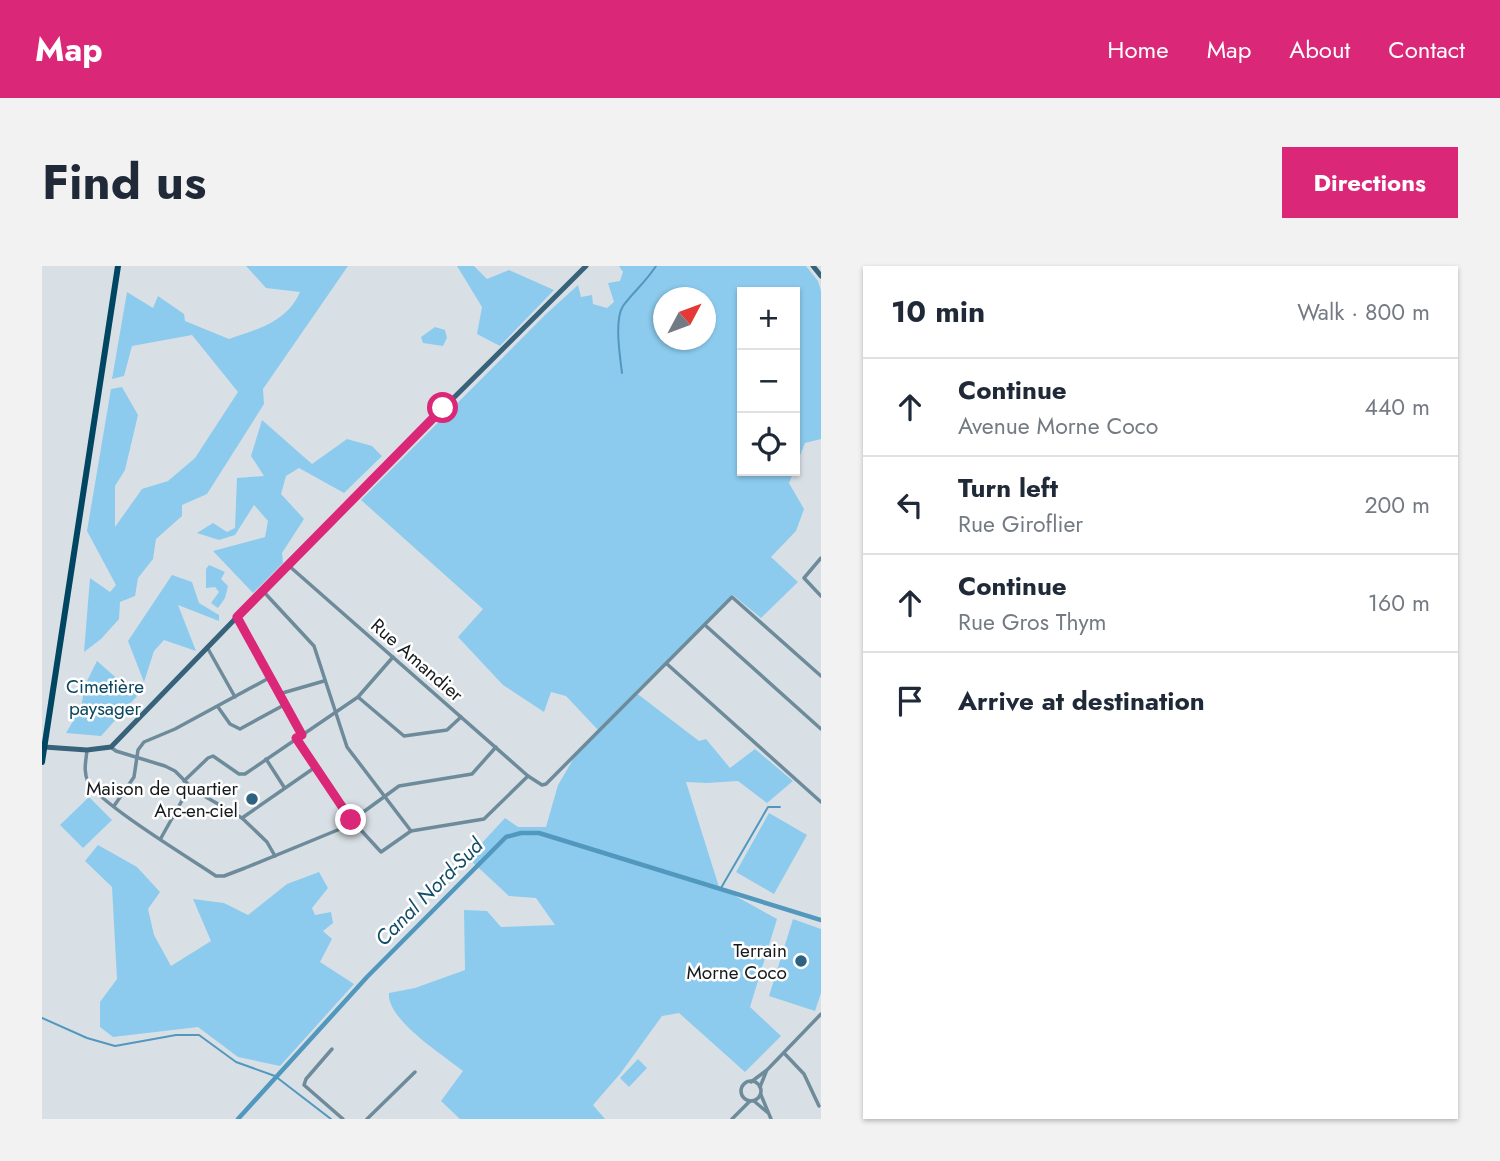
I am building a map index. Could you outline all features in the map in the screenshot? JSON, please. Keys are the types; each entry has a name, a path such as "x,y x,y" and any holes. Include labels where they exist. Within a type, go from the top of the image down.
{"main road":[{"path":"42,762 118,266"}],"street":[{"path":"44,747 87,750 111,747 262,590 586,266"},
{"path":"813,266 821,276"},
{"path":"821,558 804,578 821,596"},
{"name":"Rue Amandier","path":"288,565 528,776"},
{"path":"262,590 314,646 347,747 411,831"},
{"path":"296,738 351,820 381,852 411,831 484,819 528,776 538,784 546,784 732,597 821,676"},
{"path":"237,617 302,735"},
{"path":"705,625 821,729"},
{"path":"207,647 235,697"},
{"path":"184,781 213,756 239,774 245,774 358,696 393,657"},
{"path":"667,664 821,802"},
{"path":"114,806 134,778 136,757 144,742 218,707 269,678"},
{"path":"278,694 324,681"},
{"path":"358,696 404,736 447,730 461,717"},
{"path":"218,707 230,724 240,729 284,705"},
{"path":"111,747 175,771 190,787 242,818 267,842 275,856"},
{"path":"87,750 84,771 88,782 114,806 216,876 224,876 340,830 399,786 472,774 496,747"},
{"path":"267,759 284,787"},
{"path":"242,818 314,768"},
{"path":"161,838 190,787"},
{"path":"738,1111 744,1085 767,1070 821,1014"},
{"path":"332,1049 304,1082 318,1099 343,1119"},
{"path":"783,1053 804,1074 819,1106"},
{"path":"732,1119 760,1090 767,1070"},
{"path":"367,1119 415,1072"},
{"path":"751,1082 760,1090 771,1119"},
{"path":"742,1094 769,1113"}],"green space":[{"path":"246,266 348,266 263,389 264,404 207,494 182,505 182,516 156,539 153,559 138,578 135,596 120,602 119,619 101,639 84,652 90,578 110,592 116,585 87,531 111,389 122,387 138,415 125,470 115,486 115,527 142,489 168,481 195,458 238,392 192,335 132,346 124,376 112,379 127,292 153,308 158,296 184,314 185,321 229,339 270,323 288,311 300,292 266,288"},
{"path":"457,266 474,266 487,279 509,270 554,290 500,346 477,334 482,307"},
{"path":"619,266 806,266 818,281 821,291 821,439 805,443 800,456 800,287 737,287 737,476 792,476 789,483 804,509 796,531 771,557 798,582 761,618 733,595 635,692 699,741 706,739 730,768 755,749 793,781 767,803 738,781 686,782 719,887 777,919 750,1007 781,1036 745,1072 679,1013 662,1016 620,1074 593,1105 605,1119 460,1119 441,1101 463,1071 406,1025 390,1003 389,993 415,988 465,970 464,910 487,911 501,927 555,925 536,898 509,896 468,858 505,818 518,827 546,827 558,785 575,756 598,730 566,696 551,692 544,712 503,685 458,637 483,609 361,500 578,285 581,297 592,295 593,304 607,308 614,302 608,283 620,281 623,272"},
{"path":"435,327 445,330 447,338 443,346 423,343 421,337"},
{"path":"262,420 312,464 347,439 372,446 382,456 344,493 299,468 286,476 281,494 304,519 282,553 283,563 253,593 213,551 265,537 268,521 254,505 235,535 219,540 197,533 213,523 227,532 235,528 237,478 264,476 251,456"},
{"path":"209,565 225,572 221,579 228,586 225,598 218,608 211,603 219,592 215,587 206,588 206,569"},
{"path":"172,575 192,582 199,603 219,615 219,621 178,605 196,651 164,640 154,651 144,682 128,641"},
{"name":"Cimetière paysager","path":"97,661 137,696 101,736 66,733 81,708 85,685"},
{"path":"89,797 112,820 83,848 60,825"},
{"path":"769,813 807,835 774,894 736,872"},
{"path":"98,845 137,867 160,892 148,909 154,935 171,966 211,941 193,899 224,903 248,915 287,884 319,872 328,888 312,908 315,915 331,912 333,923 323,931 332,939 320,962 354,984 280,1066 238,1057 198,1027 113,1037 100,1027 100,1002 117,979 112,887 85,861"},
{"name":"Terrain Morne Coco","path":"793,919 821,929 821,993 815,1011 769,996"},
{"path":"638,1059 647,1068 629,1087 620,1078"}],"waterway":[{"path":"622,373 618,338 620,312 656,266"},
{"path":"721,888 768,807 780,807"},
{"name":"Canal Nord-Sud","path":"238,1119 367,977 506,837 521,833 539,833 821,920"},
{"path":"42,1018 87,1038 115,1046 176,1035 199,1035 236,1062 275,1076 331,1119"}],"place":[{"name":"Maison de quartier Arc-en-ciel","path":"252,799"},
{"name":"Terrain Morne Coco","path":"801,961"}],"route":[{"path":"351,820 296,738 302,735 237,617 443,408"}]}
